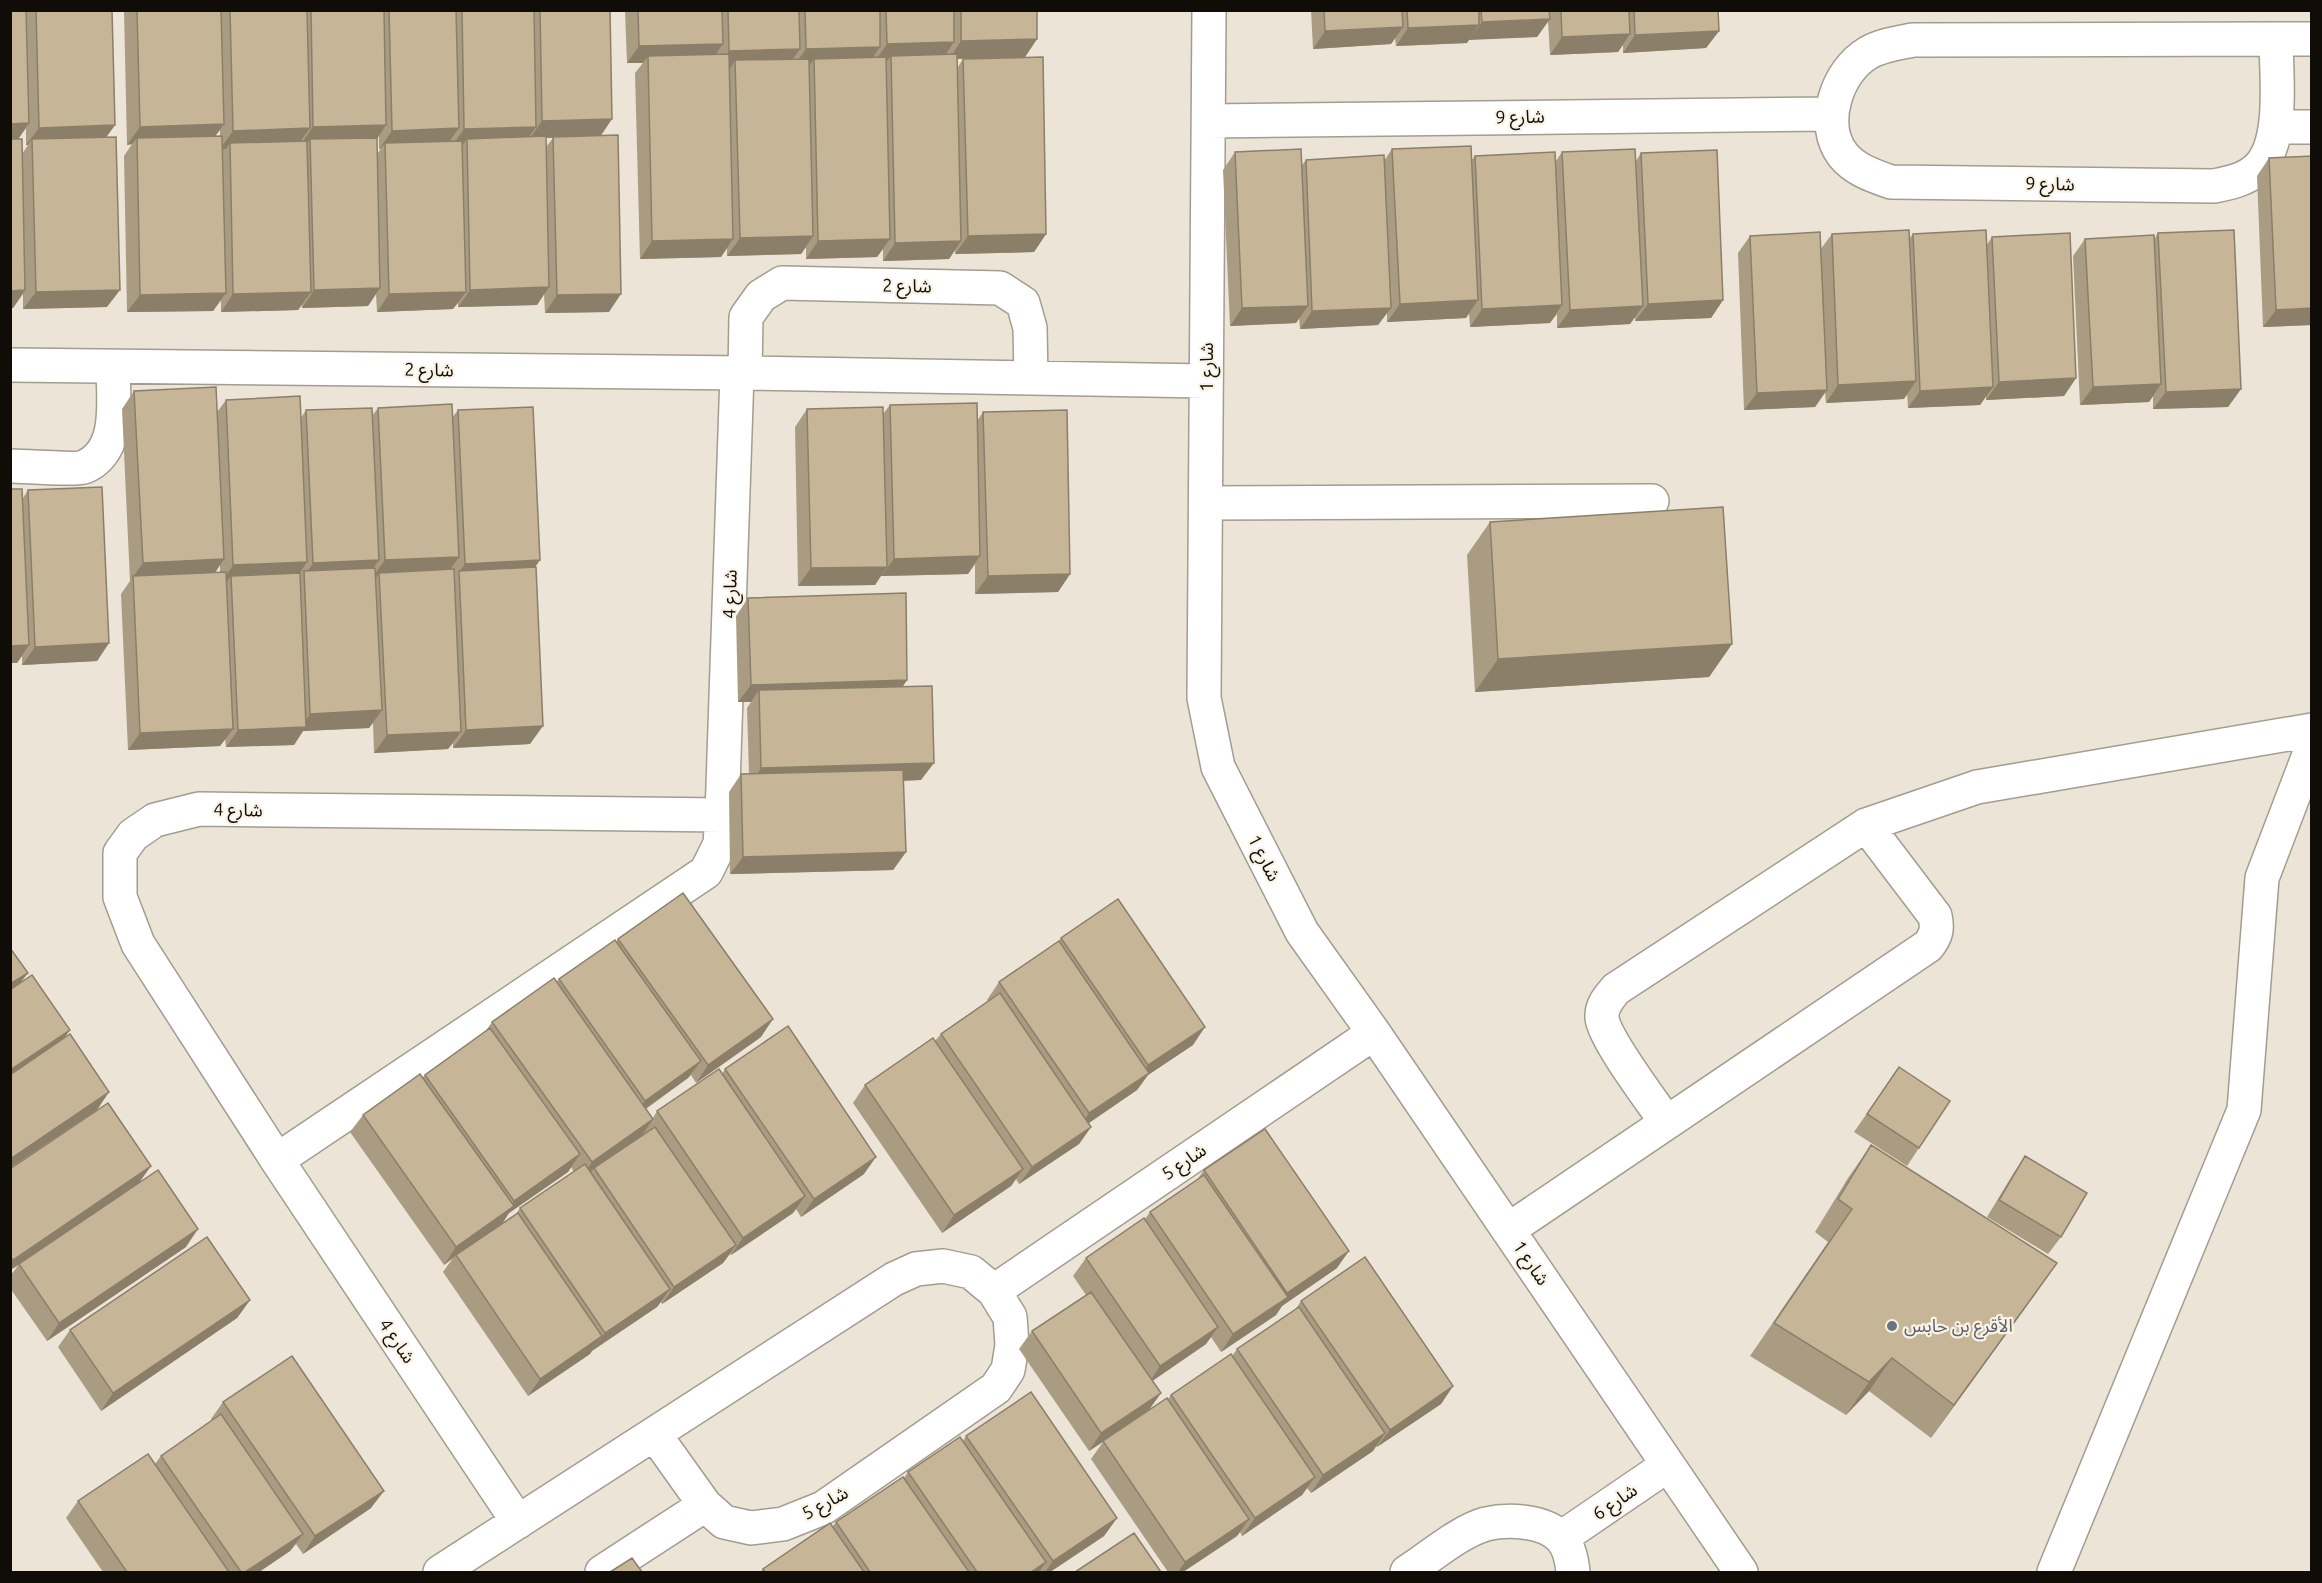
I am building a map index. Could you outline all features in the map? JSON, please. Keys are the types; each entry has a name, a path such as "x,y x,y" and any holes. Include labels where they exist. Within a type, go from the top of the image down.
{"street":[{"name":"شارع 1","path":"1209,10 1204,698 1218,767 1302,932 1374,1033 1741,1572"},
{"name":"شارع 9","path":"2277,39 2277,127 2271,150 2257,169 2236,182 2214,186 1891,182 1864,172 1843,154 1833,132 1832,114 1836,94 1848,73 1867,53 1886,45 1912,40 2277,39 2312,39"},
{"name":"شارع 9","path":"1209,121 1832,114"},
{"path":"2277,127 2312,127"},
{"name":"شارع 2","path":"741,374 746,317 761,296 782,283 1000,288 1023,303 1030,328 1031,378"},
{"name":"شارع 2","path":"10,365 1206,381"},
{"path":"10,466 83,468 102,453 113,430 113,367"},
{"name":"شارع 4","path":"277,1160 706,872 720,844 741,374"},
{"path":"1206,503 1652,501"},
{"path":"1666,1122 1607,1034 1602,1016 1605,1003 1616,989 1866,825 1977,787 2312,730"},
{"path":"2054,1572 2244,1110 2262,878 2312,747"},
{"name":"شارع 4","path":"518,1522 277,1160 138,944 120,897 120,853 133,835 155,820 199,809 722,815"},
{"path":"1508,1230 1928,945 1935,937 1937,925 1935,916 1866,825"},
{"name":"شارع 5","path":"994,1291 1374,1033"},
{"name":"شارع 5","path":"440,1572 894,1279 916,1269 943,1266 971,1272 994,1291 1010,1317 1012,1346 1008,1370 996,1388 823,1508 783,1524 751,1528 724,1522 705,1505 655,1435"},
{"name":"شارع 6","path":"1562,1538 1668,1465"},
{"path":"602,1572 705,1505"},
{"path":"1407,1572 1465,1534 1485,1524 1512,1522 1539,1525 1562,1538 1572,1560 1573,1572"}],"building":[{"path":"10,10 26,10 29,123 10,124"},
{"path":"36,10 112,10 115,125 39,128"},
{"path":"137,10 221,10 224,124 140,127"},
{"path":"230,10 307,10 310,128 233,131"},
{"path":"311,10 384,10 386,125 313,127"},
{"path":"389,10 456,10 459,128 392,131"},
{"path":"462,10 534,10 536,127 464,129"},
{"path":"540,10 610,10 612,119 542,121"},
{"path":"638,10 722,10 723,44 639,46"},
{"path":"728,10 799,10 800,49 729,51"},
{"path":"805,10 880,10 880,47 806,49"},
{"path":"886,10 954,10 954,42 887,44"},
{"path":"961,10 1037,10 1037,39 961,41"},
{"path":"1324,10 1402,10 1403,27 1325,31"},
{"path":"1407,10 1479,10 1479,25 1408,28"},
{"path":"1481,10 1549,10 1550,19 1482,22"},
{"path":"1561,10 1629,10 1630,34 1562,37"},
{"path":"1634,10 1718,10 1719,31 1635,35"},
{"path":"729,54 733,239 652,241 648,56"},
{"path":"957,54 961,241 895,243 891,56"},
{"path":"886,57 890,239 818,241 814,59"},
{"path":"1043,57 1046,234 968,236 963,59"},
{"path":"809,59 813,236 740,238 735,60"},
{"path":"618,135 621,294 557,295 553,137"},
{"path":"222,136 226,293 140,295 137,138"},
{"path":"546,136 549,287 470,290 467,139"},
{"path":"116,137 120,290 36,292 32,139"},
{"path":"377,138 380,288 314,290 310,139"},
{"path":"10,139 22,139 25,290 10,291"},
{"path":"307,141 311,292 233,294 230,143"},
{"path":"462,141 466,292 389,294 385,143"},
{"path":"1471,146 1478,300 1400,304 1392,149"},
{"path":"1301,149 1308,306 1242,308 1235,152"},
{"path":"1635,149 1643,306 1570,310 1562,152"},
{"path":"1717,150 1723,300 1648,304 1641,153"},
{"path":"1555,152 1562,305 1482,309 1475,156"},
{"path":"1384,155 1391,308 1312,311 1306,160"},
{"path":"2312,156 2312,308 2276,310 2269,158"},
{"path":"1909,230 1916,381 1838,385 1832,234"},
{"path":"1986,230 1993,387 1920,391 1913,234"},
{"path":"2234,230 2241,389 2166,392 2158,233"},
{"path":"1820,232 1827,390 1757,393 1750,236"},
{"path":"2070,233 2076,378 1999,382 1992,237"},
{"path":"2154,235 2161,384 2093,387 2085,239"},
{"path":"216,387 224,559 143,563 134,391"},
{"path":"300,396 307,562 233,565 226,400"},
{"path":"977,403 980,556 894,559 890,405"},
{"path":"452,404 459,557 385,560 378,408"},
{"path":"533,407 540,560 465,564 458,410"},
{"path":"883,407 887,567 811,568 807,409"},
{"path":"372,408 379,560 313,563 306,410"},
{"path":"1067,410 1070,574 988,576 983,412"},
{"path":"102,487 109,643 35,647 28,490"},
{"path":"10,489 22,489 29,645 10,646"},
{"path":"1723,507 1732,644 1498,659 1490,522"},
{"path":"536,567 543,726 466,730 459,571"},
{"path":"375,568 382,710 310,714 304,571"},
{"path":"454,569 461,732 387,735 379,573"},
{"path":"226,572 233,729 140,733 133,576"},
{"path":"300,573 306,727 238,730 231,576"},
{"path":"906,593 907,680 751,685 748,598"},
{"path":"932,686 934,763 761,768 759,690"},
{"path":"903,770 906,852 743,857 741,774"},
{"path":"683,893 773,1019 708,1065 618,939"},
{"path":"1118,899 1205,1027 1148,1065 1061,938"},
{"path":"615,940 701,1061 645,1101 559,979"},
{"path":"1059,941 1149,1073 1089,1113 999,982"},
{"path":"10,948 28,973 10,984"},
{"path":"32,975 70,1030 10,1070 10,990"},
{"path":"554,978 653,1119 592,1162 492,1022"},
{"path":"1000,993 1091,1127 1032,1167 941,1034"},
{"path":"788,1026 876,1157 814,1199 725,1069"},
{"path":"490,1028 580,1154 514,1201 425,1075"},
{"path":"70,1034 109,1092 10,1159 10,1075"},
{"path":"933,1038 1023,1169 954,1215 865,1085"},
{"path":"1899,1067 1950,1101 1919,1148 1867,1114"},
{"path":"719,1069 805,1196 743,1238 657,1111"},
{"path":"420,1074 514,1206 456,1247 363,1115"},
{"path":"108,1103 151,1166 13,1260 10,1256 10,1169"},
{"path":"655,1127 736,1245 674,1287 594,1168"},
{"path":"1265,1129 1349,1251 1287,1293 1204,1170"},
{"name":"الأقرع بن حابس","path":"1871,1145 2057,1263 1954,1405 1892,1358 1869,1382 1774,1323 1852,1209 1838,1199"},
{"path":"2025,1156 2087,1193 2061,1237 1999,1200"},
{"path":"585,1164 670,1289 605,1333 520,1208"},
{"path":"158,1170 198,1229 59,1323 19,1264"},
{"path":"1204,1175 1288,1297 1233,1334 1150,1212"},
{"path":"518,1213 602,1336 540,1379 456,1255"},
{"path":"1144,1218 1218,1327 1160,1366 1086,1258"},
{"path":"207,1237 250,1300 113,1393 70,1330"},
{"path":"1365,1257 1453,1386 1390,1430 1301,1301"},
{"path":"1091,1292 1161,1393 1101,1433 1032,1331"},
{"path":"1299,1307 1385,1433 1323,1475 1237,1349"},
{"path":"1231,1354 1315,1477 1255,1518 1171,1395"},
{"path":"292,1356 384,1491 315,1536 223,1402"},
{"path":"1031,1392 1117,1518 1053,1561 966,1436"},
{"path":"1167,1398 1249,1519 1185,1562 1103,1441"},
{"path":"221,1414 303,1534 245,1572 241,1572 161,1456"},
{"path":"960,1437 1046,1562 1031,1572 977,1572 908,1472"},
{"path":"148,1454 229,1572 127,1572 78,1501"},
{"path":"903,1477 969,1572 870,1572 836,1522"},
{"path":"830,1523 864,1572 765,1572 763,1569"},
{"path":"1134,1533 1161,1572 1075,1572"},
{"path":"632,1558 642,1572 610,1572"}],"place":[{"name":"الأقرع بن حابس","path":"1892,1326"}]}
